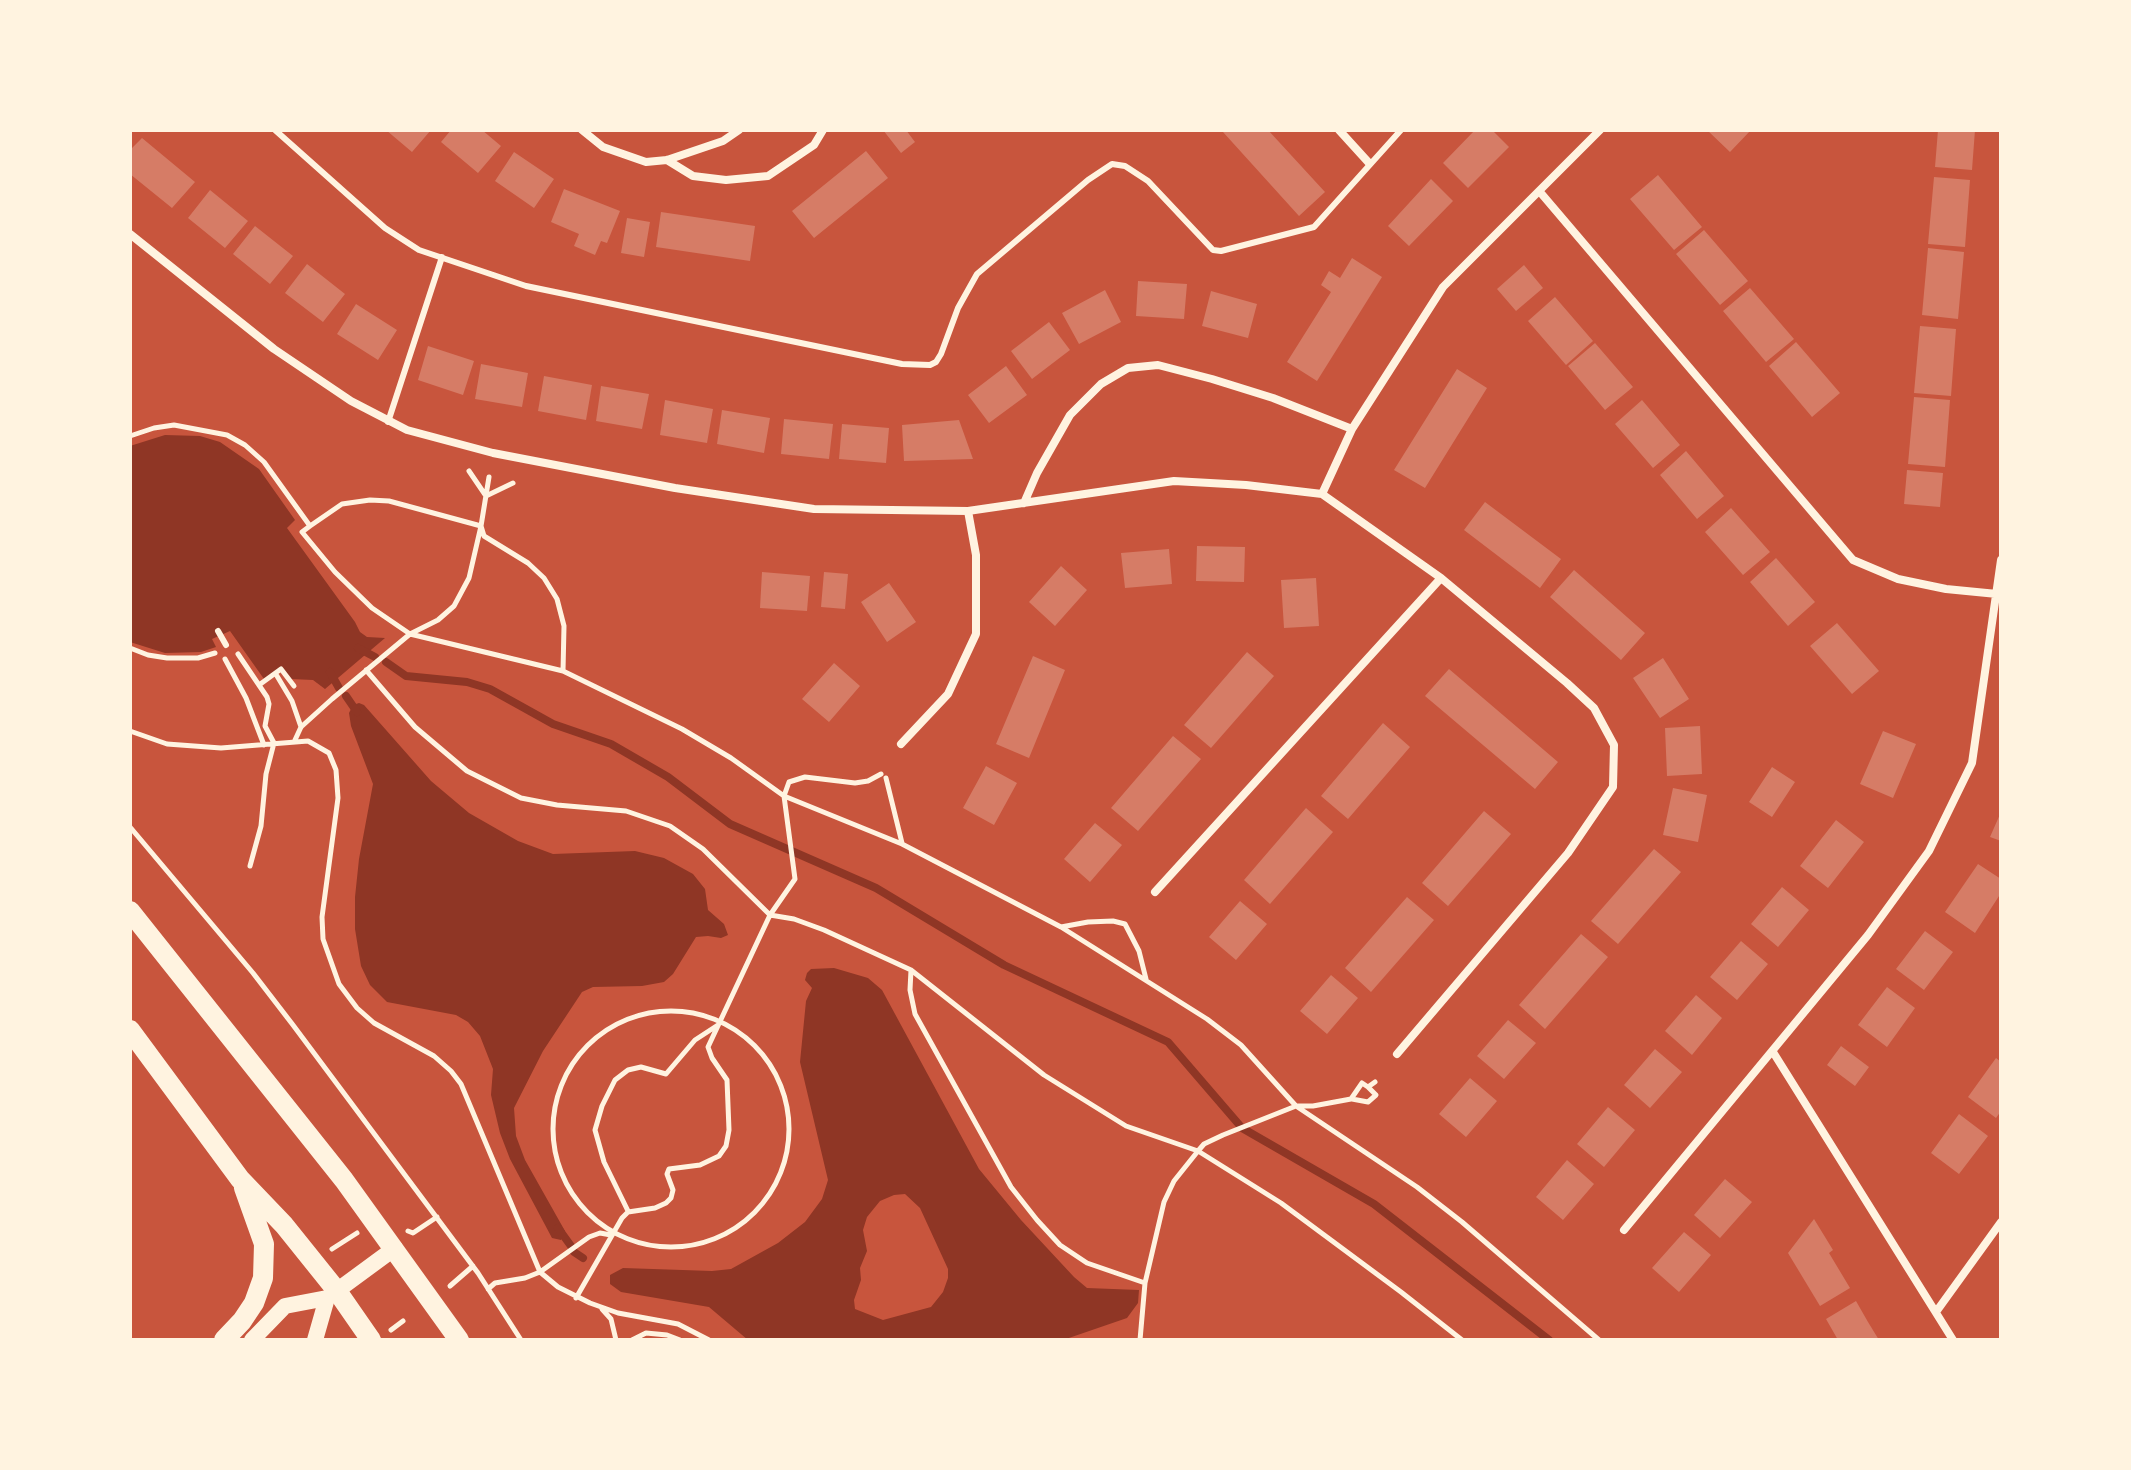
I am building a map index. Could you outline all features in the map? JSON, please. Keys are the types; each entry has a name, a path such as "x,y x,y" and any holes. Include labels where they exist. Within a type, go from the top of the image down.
{"main road":[{"path":"130,911 377,1224 459,1340"},
{"path":"130,1030 240,1179 284,1225 313,1261 332,1294 371,1340"},
{"path":"224,1340 254,1303 263,1278 264,1244 240,1179"},
{"path":"252,1340 285,1306 332,1294 395,1248"},
{"path":"315,1340 332,1294"}],"street":[{"path":"582,130 603,147 646,162 667,160 723,141 739,130"},
{"path":"667,160 693,176 726,180 768,176 814,145 823,130"},
{"path":"1339,130 1369,163"},
{"path":"1322,494 1352,429 1443,287 1600,130"},
{"path":"1540,192 1853,560 1898,579 1946,589 1997,594"},
{"path":"130,234 274,349 351,401 388,422 463,447 675,488 814,509 968,511 1174,481 1322,494 1441,578 1594,708 1614,745 1613,787 1568,853 1397,1054"},
{"path":"1024,503 1070,415 1101,384 1128,368 1158,365 1212,379 1273,398 1352,429"},
{"path":"901,744 948,694 976,634 976,555 968,511"},
{"path":"1624,1230 1868,935 1929,851 1972,763 2001,560"},
{"path":"1155,892 1441,578"},
{"path":"1773,1052 1953,1340"},
{"path":"1936,1312 2001,1222"}],"lane":[{"path":"275,130 385,228 419,250 526,286 902,364 930,365 941,354 958,308 977,274 1088,180 1112,164 1125,166 1148,181 1213,250 1221,251 1314,227 1401,130"},
{"path":"388,422 442,257"},
{"path":"218,631 226,645"}],"path":[{"path":"130,436 174,425 227,435 245,445 264,462 310,526"},
{"path":"469,471 486,496"},
{"path":"295,740 301,727 366,670 410,634 438,620 454,606 469,578 489,477"},
{"path":"486,496 513,483"},
{"path":"481,526 389,501 370,500 342,504 302,532 335,572 372,608 410,634 563,671 682,729 731,758 784,796 902,844 1061,927 1207,1019 1241,1045 1296,1106 1417,1187 1599,1340"},
{"path":"481,526 484,536 528,563 544,578 557,599 564,626 563,671"},
{"path":"130,648 148,655 187,659 220,651 246,698 264,745"},
{"path":"233,649 268,701 265,726 274,743 266,774 261,826 250,866"},
{"path":"259,685 281,669 294,686"},
{"path":"366,670 415,727 467,771 521,798 557,805 626,811 670,826 703,849 770,915 794,919 824,930 911,970 1044,1075 1126,1126 1198,1151 1281,1203 1462,1340"},
{"path":"277,676 292,701 301,727"},
{"path":"130,731 167,744 221,748 295,740 308,741 324,749 333,760 338,798 322,917 323,939 339,984 357,1008 374,1023 434,1056 461,1084 540,1272 576,1298 601,1308 678,1324 706,1339"},
{"path":"576,1298 622,1218 628,1212 666,1203 673,1190 667,1174 669,1169 700,1165 719,1156 726,1146 729,1130 727,1080 708,1047 722,1023 770,915 795,879 784,796 789,782 797,778 855,783 884,776 902,844"},
{"path":"130,827 253,973 473,1266 521,1340"},
{"path":"1061,927 1100,921 1125,924 1139,951 1146,980"},
{"path":"911,970 910,990 915,1014 1011,1187 1060,1245 1087,1263 1145,1283"},
{"path":"488,1289 495,1283 540,1272 589,1237 600,1233 668,1247 708,1241 726,1233 758,1209 779,1175 788,1137 788,1117 781,1088 767,1061 754,1046 722,1023 678,1011 634,1017 613,1026 595,1039 579,1055 567,1074 553,1115 551,1135 555,1156 593,1216 614,1235"},
{"path":"628,1212 604,1162 595,1130 608,1093 615,1080 635,1068 666,1074 695,1040 722,1023"},
{"path":"1368,1087 1375,1082"},
{"path":"1140,1340 1145,1283 1164,1202 1174,1181 1204,1144 1296,1106 1351,1099 1368,1102 1376,1095 1362,1083 1351,1099"},
{"path":"313,1261 365,1228 377,1224 413,1233 437,1217"},
{"path":"450,1286 473,1266"},
{"path":"601,1308 611,1319 616,1340"},
{"path":"632,1340 646,1333 680,1340"}],"shaded area":[{"path":"165,435 200,436 220,442 259,469 295,520 287,528 360,632 367,637 385,638 325,689 313,680 291,679 282,667 264,679 230,631 212,639 216,647 201,652 165,653 130,642 130,446"},
{"path":"359,703 431,781 469,813 518,841 553,854 635,851 664,858 693,874 705,889 708,910 724,924 728,935 721,938 696,937 673,974 664,982 642,986 593,987 582,992 543,1051 514,1108 516,1136 525,1160 565,1231 561,1240 552,1238 510,1159 491,1095 493,1069 480,1036 468,1022 456,1015 387,1002 370,985 361,966 355,929 355,897 373,784 351,726 349,713 353,705"},
{"path":"834,968 868,978 882,990 979,1169 1021,1220 1087,1288 1139,1290 1138,1303 1127,1318 1063,1340 748,1340 709,1307 621,1292 610,1284 610,1275 623,1268 731,1269 778,1243 805,1222 822,1199 828,1180 800,1062 806,1001 812,988 805,980 811,969","holes":["905,1194 920,1208 948,1269 948,1278 943,1292 931,1307 883,1320 855,1309 854,1300 861,1280 860,1268 867,1251 863,1230 867,1217 880,1201"]}],"building":[{"path":"386,130 431,130 412,152"},
{"path":"451,130 482,130 501,146 478,173 441,142"},
{"path":"883,130 906,130 915,142 901,153"},
{"path":"1268,130 1325,192 1299,216 1223,132"},
{"path":"1475,130 1492,130 1509,147 1468,188 1443,163"},
{"path":"1707,130 1751,130 1730,152"},
{"path":"1938,130 1975,130 1972,170 1935,167"},
{"path":"142,138 195,182 172,208 130,174 130,150"},
{"path":"866,151 888,178 814,238 792,211"},
{"path":"514,152 554,179 534,208 495,181"},
{"path":"1658,175 1702,227 1674,250 1630,199"},
{"path":"1934,177 1970,180 1965,247 1928,244"},
{"path":"1431,179 1453,201 1409,246 1388,226"},
{"path":"564,189 620,211 607,243 601,241 595,255 574,246 579,234 551,222"},
{"path":"210,190 248,221 225,248 188,218"},
{"path":"661,212 755,226 750,261 656,247"},
{"path":"627,218 650,222 644,257 621,253"},
{"path":"255,226 293,256 270,284 233,254"},
{"path":"1704,230 1748,281 1720,305 1676,254"},
{"path":"1928,248 1964,252 1958,319 1922,315"},
{"path":"1352,258 1382,277 1317,381 1287,362 1331,292 1321,285 1329,271 1340,278"},
{"path":"307,264 345,294 323,322 285,293"},
{"path":"1524,265 1543,288 1516,311 1497,289"},
{"path":"1138,281 1187,284 1184,319 1136,316"},
{"path":"1750,288 1794,339 1766,362 1723,311"},
{"path":"1105,290 1121,322 1079,344 1062,313"},
{"path":"1211,291 1257,304 1248,338 1202,326"},
{"path":"1555,297 1593,341 1566,365 1528,321"},
{"path":"356,304 397,330 378,360 337,334"},
{"path":"1049,322 1070,350 1032,379 1011,351"},
{"path":"1920,326 1956,329 1951,396 1914,393"},
{"path":"1796,342 1840,393 1812,417 1769,366"},
{"path":"1595,343 1633,387 1605,410 1568,366"},
{"path":"428,346 474,361 463,395 418,380"},
{"path":"481,364 528,373 522,407 475,399"},
{"path":"1006,366 1027,395 989,423 968,395"},
{"path":"1457,369 1487,388 1425,488 1394,470"},
{"path":"544,376 592,385 586,420 538,411"},
{"path":"601,386 649,394 642,429 596,421"},
{"path":"1914,397 1950,400 1945,467 1908,464"},
{"path":"665,400 713,409 707,443 660,435"},
{"path":"1642,400 1680,445 1653,468 1615,424"},
{"path":"722,410 770,418 764,453 717,444"},
{"path":"784,419 833,424 829,459 781,454"},
{"path":"959,420 973,459 904,461 902,425"},
{"path":"842,424 889,428 886,463 839,459"},
{"path":"1686,451 1724,496 1697,519 1660,475"},
{"path":"1907,470 1943,473 1940,507 1904,504"},
{"path":"1485,502 1561,559 1540,588 1464,530"},
{"path":"1731,508 1770,552 1743,575 1705,532"},
{"path":"1197,546 1245,547 1244,582 1196,581"},
{"path":"1169,549 1172,584 1125,588 1121,553"},
{"path":"1776,558 1815,602 1788,626 1750,582"},
{"path":"1061,566 1087,590 1055,626 1029,602"},
{"path":"1574,570 1645,633 1621,660 1550,597"},
{"path":"762,572 810,576 807,611 760,608"},
{"path":"824,572 848,574 845,609 821,607"},
{"path":"1316,578 1319,626 1284,628 1281,580"},
{"path":"889,583 916,622 887,642 861,602"},
{"path":"1837,623 1879,671 1852,694 1810,646"},
{"path":"1247,652 1274,676 1211,748 1184,725"},
{"path":"1033,656 1065,670 1029,758 996,744"},
{"path":"1663,658 1689,699 1660,718 1633,678"},
{"path":"834,663 860,686 829,722 802,699"},
{"path":"1449,669 1558,762 1535,789 1425,696"},
{"path":"1383,723 1410,747 1348,819 1321,796"},
{"path":"1700,726 1702,774 1667,776 1665,728"},
{"path":"1883,731 1916,744 1893,798 1860,784"},
{"path":"1173,736 1201,759 1138,831 1111,808"},
{"path":"986,766 1017,783 994,825 963,808"},
{"path":"1772,767 1795,782 1772,817 1749,802"},
{"path":"1673,788 1707,795 1698,842 1663,835"},
{"path":"1306,808 1333,832 1270,904 1244,880"},
{"path":"1484,811 1511,834 1448,906 1422,883"},
{"path":"2001,812 2001,841 1990,837"},
{"path":"1836,820 1864,842 1828,888 1800,866"},
{"path":"1095,823 1122,845 1090,882 1064,859"},
{"path":"1654,849 1681,872 1618,944 1591,921"},
{"path":"1978,864 2001,879 2001,893 1975,933 1945,912"},
{"path":"1782,887 1809,910 1778,947 1751,924"},
{"path":"1407,897 1434,920 1371,992 1345,968"},
{"path":"1240,901 1267,924 1236,960 1209,937"},
{"path":"1925,931 1953,952 1924,990 1896,969"},
{"path":"1581,934 1608,957 1545,1029 1519,1005"},
{"path":"1741,941 1768,964 1737,1000 1710,977"},
{"path":"1331,975 1358,998 1327,1034 1300,1011"},
{"path":"1887,987 1915,1008 1887,1047 1858,1025"},
{"path":"1696,995 1722,1018 1692,1055 1665,1031"},
{"path":"1508,1020 1536,1043 1504,1079 1477,1056"},
{"path":"1841,1046 1869,1067 1855,1086 1827,1065"},
{"path":"1655,1049 1682,1072 1650,1108 1624,1085"},
{"path":"1996,1058 2001,1062 2001,1111 1996,1118 1968,1097"},
{"path":"1470,1078 1497,1101 1466,1137 1439,1114"},
{"path":"1608,1107 1635,1130 1604,1167 1577,1144"},
{"path":"1959,1114 1988,1136 1959,1174 1931,1153"},
{"path":"1567,1160 1594,1184 1563,1220 1536,1197"},
{"path":"1725,1179 1752,1202 1720,1238 1694,1215"},
{"path":"1814,1219 1833,1250 1829,1253 1850,1288 1820,1306 1788,1253"},
{"path":"1684,1232 1711,1255 1679,1292 1652,1268"},
{"path":"1856,1301 1879,1340 1838,1340 1826,1319"}],"waterway":[{"path":"358,648 375,657"},
{"path":"386,662 406,676 467,682 490,689 553,724 611,744 668,777 730,824 876,888 1004,965 1168,1042 1242,1128 1374,1204 1549,1340"},
{"path":"330,672 339,688"},
{"path":"346,696 357,712"},
{"path":"558,1228 571,1246"},
{"path":"574,1252 583,1258"}]}
